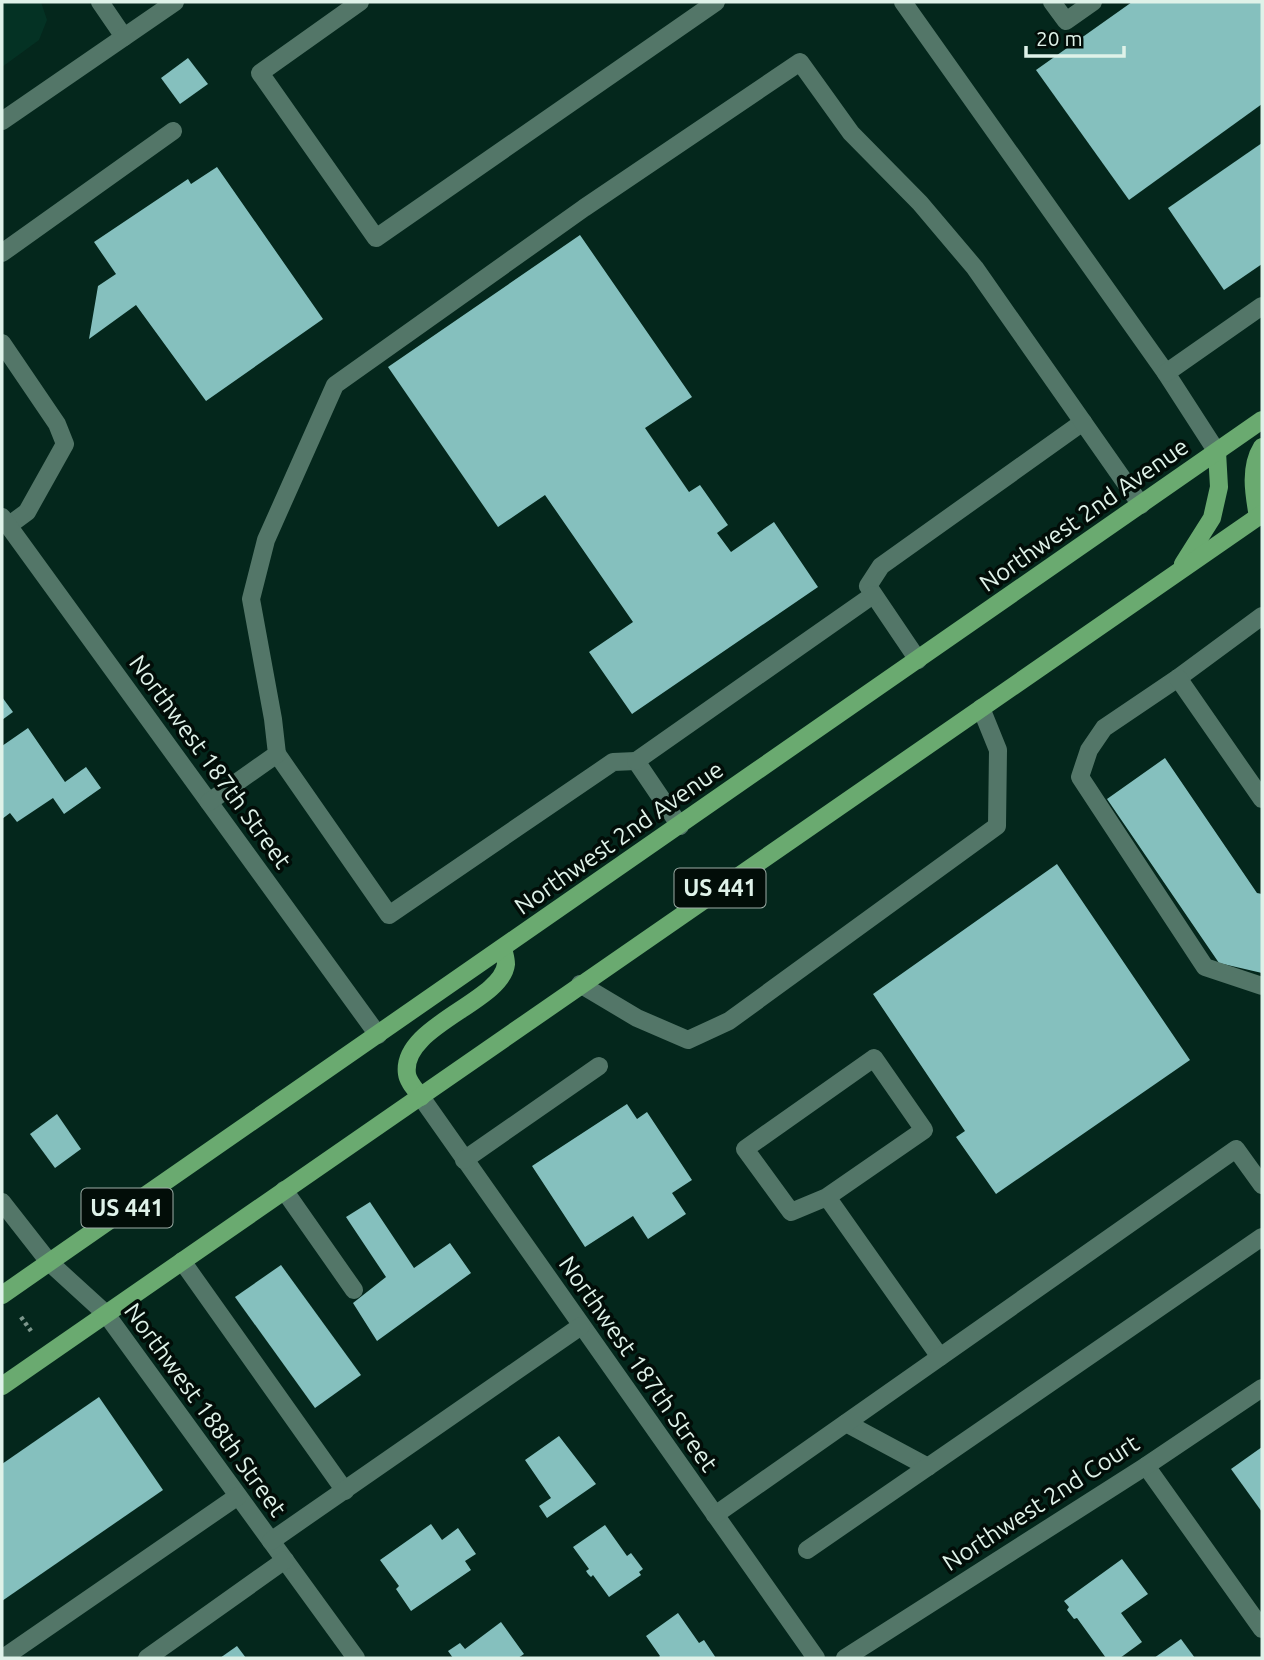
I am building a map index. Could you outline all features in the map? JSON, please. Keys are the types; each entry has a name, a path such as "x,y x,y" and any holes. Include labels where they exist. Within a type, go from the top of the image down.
{"main road":[{"name":"Northwest 2nd Avenue","path":"2,1294 1262,420"},
{"path":"1261,518 1253,484 1258,454 1262,447"},
{"path":"1180,570 1212,517 1219,487 1217,452"},
{"name":"US 441","path":"2,1385 1180,570 1261,518"},
{"path":"421,1097 407,1076 407,1061 418,1041 496,983 506,965 503,948"}],"street":[{"path":"100,2 124,37"},
{"path":"2,121 175,2"},
{"path":"360,2 260,73 376,238 716,2"},
{"path":"903,2 1167,373 1217,452"},
{"path":"1052,2 1066,21 1093,2"},
{"path":"873,595 636,761 613,762 389,915 277,754 251,599 266,540 335,385 584,208 800,62 852,133 920,203 975,268 1141,505"},
{"path":"2,253 173,131"},
{"path":"1167,373 1262,306"},
{"path":"2,343 57,424 65,444 27,512 5,522"},
{"path":"918,660 867,586 881,566 1083,422"},
{"name":"Northwest 187th Street","path":"5,522 378,1035"},
{"path":"1262,616 1178,678 1104,727 1089,750 1080,777 1205,967 1262,986"},
{"path":"1178,678 1262,799"},
{"path":"580,984 637,1018 688,1040 729,1021 997,826 998,750 981,708"},
{"path":"209,802 277,754"},
{"path":"636,761 680,826"},
{"path":"874,1058 924,1130 827,1197 791,1212 745,1149 874,1058"},
{"path":"464,1160 599,1066"},
{"name":"Northwest 187th Street","path":"421,1097 816,1658"},
{"path":"715,1515 1236,1149 1262,1185"},
{"path":"285,1189 354,1290"},
{"path":"827,1197 940,1357"},
{"name":"Northwest 188th Street","path":"2,1202 49,1262 106,1314 356,1658"},
{"path":"807,1550 1262,1237"},
{"path":"182,1261 345,1491"},
{"path":"271,1541 581,1326"},
{"name":"Northwest 2nd Court","path":"845,1658 1146,1466 1262,1388"},
{"path":"846,1423 928,1468"},
{"path":"1146,1466 1262,1629"},
{"path":"3,1658 238,1496"},
{"path":"147,1658 285,1560"}],"path":[{"path":"21,1317 31,1331"}],"shaded area":[{"path":"2,2 41,2 47,20 39,40 2,67"}],"building":[{"path":"1132,2 1262,2 1262,104 1129,200 1036,70"},
{"path":"188,58 208,84 180,104 161,78"},
{"path":"1262,143 1262,264 1224,290 1168,208"},
{"path":"217,167 323,319 206,401 136,305 89,339 98,286 116,274 94,242 188,179 191,184"},
{"path":"580,235 692,397 645,428 689,492 700,485 728,525 717,533 731,552 774,522 818,587 632,714 589,652 633,622 545,495 498,527 388,367"},
{"path":"2,697 13,712 2,720"},
{"path":"28,728 65,782 86,767 101,788 64,814 53,798 17,822 10,813 2,819 2,746"},
{"path":"1165,758 1257,893 1262,894 1262,973 1219,963 1107,799"},
{"path":"1057,864 1190,1060 996,1194 956,1137 965,1131 873,994"},
{"path":"627,1104 637,1119 647,1112 692,1180 672,1193 686,1214 648,1239 633,1216 585,1247 532,1166"},
{"path":"57,1114 81,1149 55,1168 30,1134"},
{"path":"370,1202 414,1268 450,1243 471,1273 377,1341 353,1303 386,1277 346,1217"},
{"path":"281,1265 361,1375 315,1408 235,1297"},
{"path":"99,1397 163,1490 2,1601 2,1464"},
{"path":"559,1436 596,1484 547,1518 539,1506 551,1498 525,1460"},
{"path":"1262,1447 1262,1512 1231,1469"},
{"path":"431,1524 442,1540 458,1528 476,1554 465,1561 471,1570 411,1611 396,1589 399,1586 380,1560"},
{"path":"605,1525 627,1556 631,1553 643,1569 639,1572 641,1575 609,1597 593,1575 591,1577 588,1574 586,1571 589,1569 573,1547"},
{"path":"1122,1559 1148,1594 1121,1613 1142,1642 1120,1658 1106,1658 1077,1618 1074,1619 1067,1610 1069,1607 1064,1601"},
{"path":"678,1613 699,1643 704,1640 716,1658 658,1658 660,1656 646,1636"},
{"path":"501,1622 524,1654 518,1658 453,1658 448,1651 460,1643 465,1649"},
{"path":"1181,1639 1195,1658 1154,1658"},
{"path":"237,1646 246,1658 220,1658"}]}
